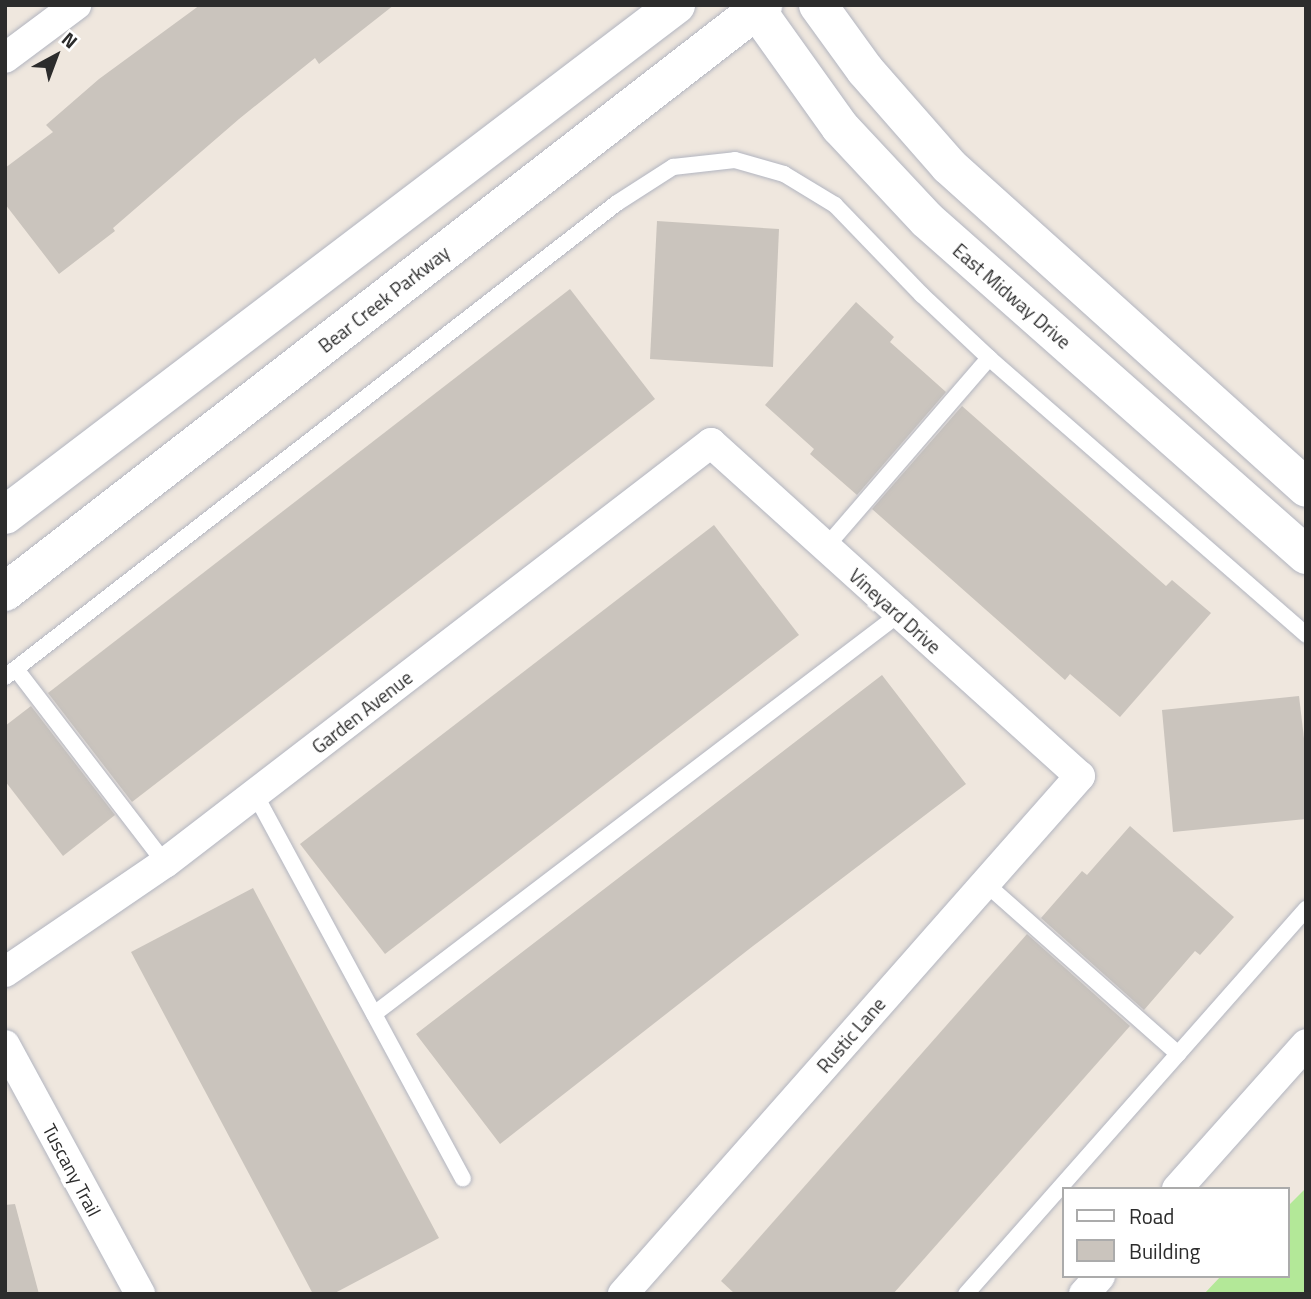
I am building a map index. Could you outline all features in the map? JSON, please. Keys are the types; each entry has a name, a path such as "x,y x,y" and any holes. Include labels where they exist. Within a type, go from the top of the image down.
{"street":[{"path":"5,58 76,5"},
{"path":"5,515 676,5"},
{"path":"818,5 865,70 949,166 1306,488"},
{"name":"East Midway Drive","path":"757,7 841,127 927,220 1306,555"},
{"name":"Bear Creek Parkway","path":"5,593 757,7"},
{"name":"Vineyard Drive","path":"711,443 898,615 1080,776"},
{"name":"Garden Avenue","path":"5,972 165,863 711,443"},
{"name":"Rustic Lane","path":"623,1294 1080,776"},
{"path":"1179,1187 1306,1044"},
{"name":"Tuscany Trail","path":"5,1045 139,1294"},
{"path":"1084,1294 1098,1278"}],"lane":[{"path":"165,863 11,673 617,203 674,167 735,160 784,174 835,205 922,296 989,358 1306,635"},
{"path":"825,548 989,358"},
{"path":"374,1014 898,615"},
{"path":"255,794 463,1178"},
{"path":"985,883 1178,1054"},
{"path":"966,1294 1306,909"}],"green space":[{"path":"1306,1188 1306,1294 1204,1294 1219,1278 1290,1278 1290,1204"}],"building":[{"path":"200,5 394,5 319,64 315,58 239,119 113,228 115,231 59,274 5,204 5,168 53,132 46,125 99,79"},
{"path":"657,221 779,229 773,367 650,359"},
{"path":"570,289 655,399 132,802 48,693"},
{"path":"856,302 894,337 890,342 946,392 857,495 810,454 814,449 765,405"},
{"path":"962,406 1166,586 1172,580 1211,613 1120,717 1070,674 1065,680 872,509"},
{"path":"714,525 799,635 385,954 300,844"},
{"path":"882,675 966,784 500,1144 416,1034"},
{"path":"1299,696 1305,747 1306,819 1173,832 1162,710"},
{"path":"31,706 115,815 63,856 5,781 5,726"},
{"path":"1130,826 1234,917 1200,955 1195,951 1144,1010 1041,918 1082,871 1087,875"},
{"path":"253,888 439,1238 333,1294 313,1294 131,952"},
{"path":"1027,934 1130,1026 893,1294 735,1294 721,1281"},
{"path":"15,1204 39,1294 5,1294 5,1205"}]}
